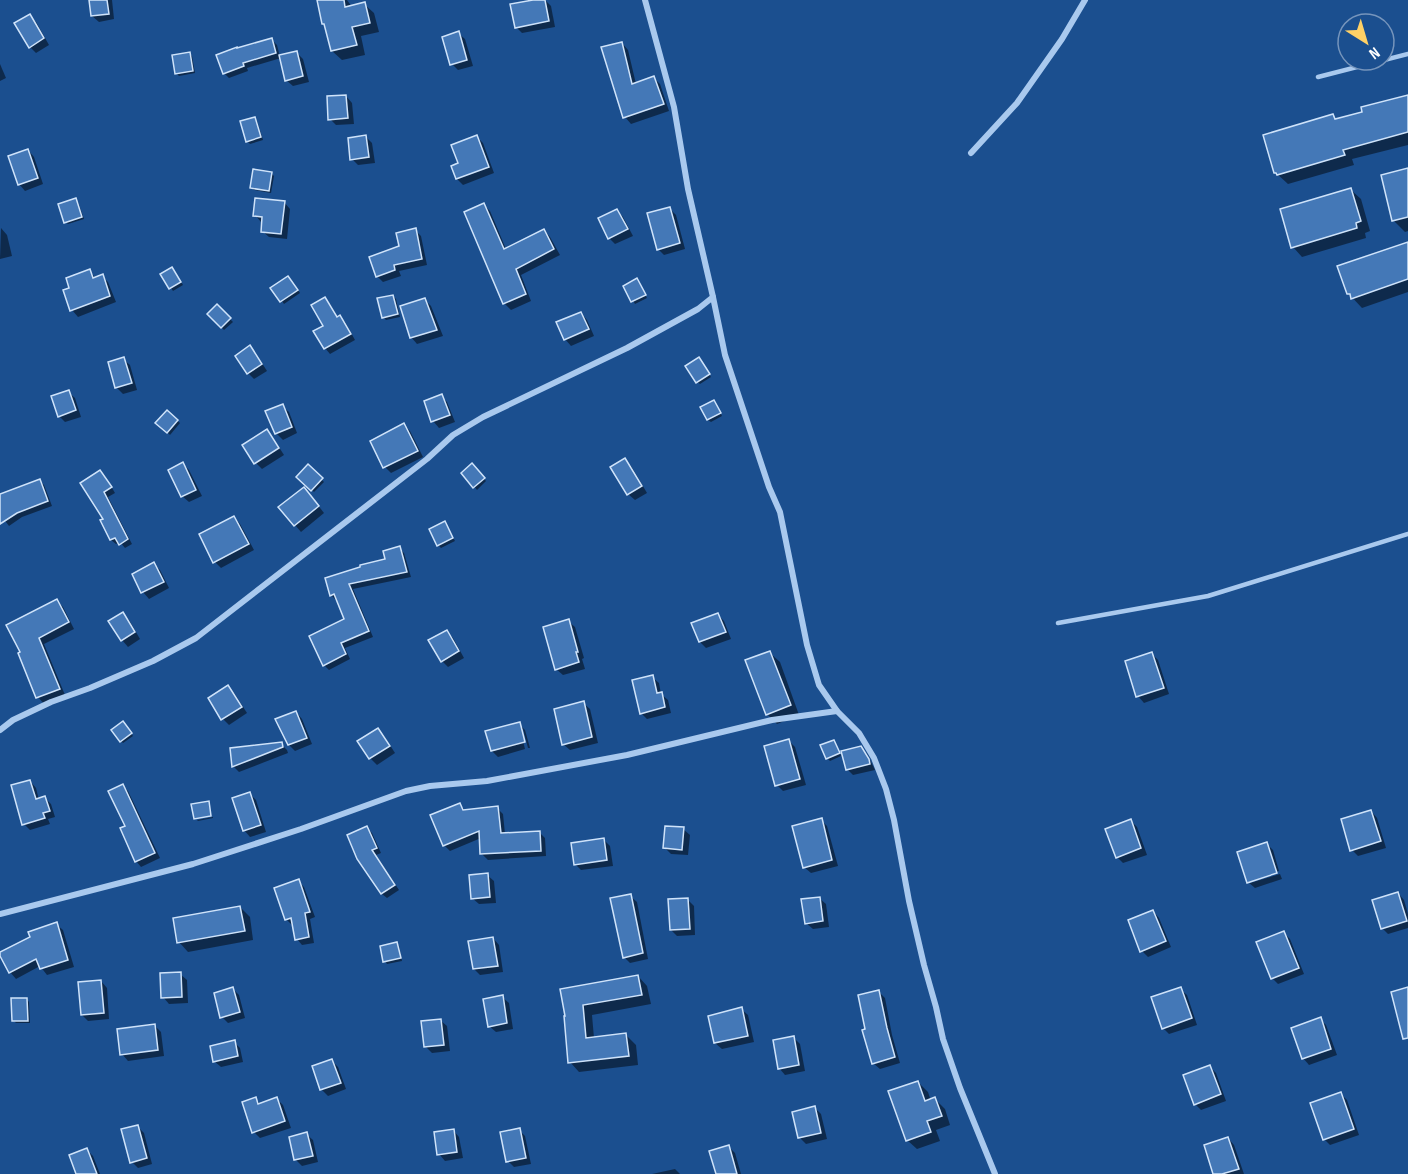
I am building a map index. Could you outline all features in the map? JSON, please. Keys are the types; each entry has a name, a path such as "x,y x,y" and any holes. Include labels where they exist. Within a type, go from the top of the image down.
{"street":[{"path":"645,0 674,107 688,189 725,355 780,512 807,645 819,685 837,711 859,733 874,758 886,789 909,901 943,1039 995,1174"},
{"path":"971,153 1017,103 1062,39 1085,0"},
{"path":"0,730 13,720 51,702 153,662 196,638 427,459 453,435 483,417 627,348 698,309 713,297"},
{"path":"0,914 194,864 406,791 430,786 498,779 627,755 772,720 837,711"}],"lane":[{"path":"1318,77 1408,54"},
{"path":"1058,624 1208,596 1408,534"}],"building":[{"path":"89,0 107,0 109,14 91,16"},
{"path":"317,0 344,0 345,7 365,2 370,23 352,27 357,45 331,51"},
{"path":"545,0 549,21 515,28 510,4"},
{"path":"30,14 44,38 29,48 14,23"},
{"path":"459,31 467,60 450,65 442,37"},
{"path":"272,38 276,53 243,63 244,66 223,74 216,55"},
{"path":"622,42 632,84 654,76 664,104 623,118 601,47"},
{"path":"297,51 303,76 285,81 279,55"},
{"path":"190,52 193,71 175,74 172,55"},
{"path":"346,95 348,118 328,120 327,96"},
{"path":"1408,95 1408,132 1343,150 1345,155 1277,175 1274,173 1263,135 1333,114 1335,119 1362,112 1361,107"},
{"path":"255,117 261,137 246,142 240,121"},
{"path":"366,135 369,157 350,160 348,138"},
{"path":"477,135 489,167 456,179 451,166 458,163 451,145"},
{"path":"28,149 38,178 18,185 8,156"},
{"path":"1408,168 1408,217 1392,221 1381,175"},
{"path":"253,169 272,172 269,191 250,188"},
{"path":"1351,188 1361,221 1356,223 1357,228 1291,248 1280,209"},
{"path":"76,198 82,217 64,223 58,204"},
{"path":"255,198 285,201 281,234 261,232 262,217 253,216"},
{"path":"484,203 504,249 544,229 554,249 516,269 526,294 503,304 464,212"},
{"path":"670,207 680,243 657,250 647,213"},
{"path":"617,209 628,229 608,239 598,218"},
{"path":"416,228 422,259 394,265 395,270 376,277 369,257 399,246 396,233"},
{"path":"1408,242 1408,279 1351,299 1337,266"},
{"path":"172,267 181,282 169,289 160,274"},
{"path":"90,269 93,278 103,274 110,296 70,311 63,290 69,288 66,278"},
{"path":"288,276 298,290 280,302 270,288"},
{"path":"637,278 646,295 631,302 623,286"},
{"path":"393,295 398,314 382,318 377,298"},
{"path":"325,297 337,317 340,315 351,334 324,349 313,331 323,326 311,305"},
{"path":"425,298 437,330 410,338 400,306"},
{"path":"217,304 231,318 221,328 207,314"},
{"path":"581,312 589,329 564,340 556,322"},
{"path":"250,345 262,364 247,374 235,356"},
{"path":"124,357 132,383 115,388 108,362"},
{"path":"699,357 710,374 696,383 685,366"},
{"path":"69,390 76,410 58,417 51,396"},
{"path":"442,394 450,415 431,422 424,401"},
{"path":"714,400 721,413 707,420 700,407"},
{"path":"283,404 292,427 275,434 265,411"},
{"path":"167,410 178,420 167,433 155,423"},
{"path":"404,423 418,451 383,468 370,441"},
{"path":"267,429 279,448 254,464 242,445"},
{"path":"625,458 642,486 627,495 610,467"},
{"path":"183,462 196,490 181,497 168,470"},
{"path":"472,463 485,478 473,488 461,473"},
{"path":"308,464 323,478 311,491 296,477"},
{"path":"100,470 112,487 104,492 128,539 119,545 115,538 110,540 100,520 103,519 80,483"},
{"path":"40,479 48,501 17,513 0,524 0,494"},
{"path":"304,487 319,506 294,526 278,507"},
{"path":"234,516 249,544 213,563 199,534"},
{"path":"445,521 453,538 437,546 429,529"},
{"path":"400,546 407,572 349,584 369,631 341,643 346,654 323,666 309,636 344,619 334,594 330,596 325,578 360,567 360,565 385,559 383,551"},
{"path":"154,562 164,582 141,593 132,574"},
{"path":"57,599 69,622 39,638 60,689 36,698 18,653 20,652 6,625"},
{"path":"123,612 135,632 121,641 108,621"},
{"path":"718,613 726,632 699,642 691,623"},
{"path":"569,619 579,662 555,670 543,627"},
{"path":"447,630 459,651 441,662 428,640"},
{"path":"770,651 791,705 766,715 745,660"},
{"path":"1152,652 1164,688 1136,697 1125,661"},
{"path":"653,675 657,693 662,692 665,707 640,714 632,680"},
{"path":"228,685 242,707 221,720 208,698"},
{"path":"584,701 592,737 562,745 554,709"},
{"path":"296,711 307,738 288,745 275,719"},
{"path":"123,721 132,733 120,742 111,730"},
{"path":"520,722 525,742 491,751 485,731"},
{"path":"378,728 390,746 369,759 357,741"},
{"path":"789,739 800,779 775,786 764,746"},
{"path":"834,740 840,753 826,759 820,745"},
{"path":"282,742 283,747 232,767 230,748"},
{"path":"861,746 870,764 846,770 841,751"},
{"path":"30,780 36,799 45,796 50,811 43,813 45,818 22,825 11,785"},
{"path":"123,784 155,853 135,862 120,828 125,826 108,791"},
{"path":"250,792 261,825 243,831 232,798"},
{"path":"209,801 211,816 194,819 191,804"},
{"path":"460,803 463,810 498,806 501,833 540,831 541,851 480,854 479,831 443,846 430,815"},
{"path":"1371,810 1381,841 1350,851 1341,819"},
{"path":"822,818 832,860 803,868 792,826"},
{"path":"1131,819 1141,848 1116,858 1105,829"},
{"path":"367,826 377,848 372,850 395,885 381,894 357,859 347,835"},
{"path":"665,826 684,827 682,850 663,848"},
{"path":"604,838 607,860 574,865 571,843"},
{"path":"1267,842 1277,873 1247,883 1237,852"},
{"path":"488,873 490,897 471,899 469,875"},
{"path":"299,879 310,912 305,913 309,937 295,940 291,918 285,920 274,888"},
{"path":"1398,892 1407,921 1381,929 1372,900"},
{"path":"631,894 643,953 623,958 610,898"},
{"path":"820,897 823,921 805,924 801,899"},
{"path":"688,898 690,929 670,930 668,899"},
{"path":"240,906 245,931 177,943 173,918"},
{"path":"1153,910 1166,941 1140,952 1128,920"},
{"path":"57,922 68,960 40,969 36,959 9,973 0,952 30,937 28,932"},
{"path":"1284,931 1299,968 1271,979 1256,942"},
{"path":"493,937 498,966 473,969 468,941"},
{"path":"397,942 401,958 383,962 380,946"},
{"path":"181,972 182,997 161,998 160,973"},
{"path":"638,975 642,995 583,1005 586,1038 626,1033 629,1056 568,1063 565,1016 560,989"},
{"path":"101,980 104,1013 81,1015 78,982"},
{"path":"233,987 240,1012 220,1018 214,993"},
{"path":"1181,987 1192,1018 1162,1029 1151,997"},
{"path":"1408,987 1408,1038 1403,1039 1391,992"},
{"path":"879,990 895,1057 872,1064 862,1030 865,1029 858,995"},
{"path":"503,995 507,1023 488,1027 483,999"},
{"path":"11,998 27,998 28,1021 12,1021"},
{"path":"742,1007 748,1036 714,1043 708,1016"},
{"path":"1321,1017 1331,1049 1302,1059 1291,1028"},
{"path":"441,1019 444,1045 424,1047 421,1021"},
{"path":"155,1024 158,1050 120,1055 117,1029"},
{"path":"794,1036 799,1065 778,1069 773,1040"},
{"path":"235,1040 238,1056 213,1062 210,1046"},
{"path":"332,1059 341,1083 320,1090 312,1066"},
{"path":"1210,1065 1221,1094 1194,1105 1183,1075"},
{"path":"918,1081 925,1101 935,1097 942,1116 927,1121 931,1132 906,1141 888,1091"},
{"path":"1341,1092 1354,1129 1323,1140 1310,1103"},
{"path":"256,1097 258,1104 277,1097 285,1121 252,1133 242,1102"},
{"path":"815,1106 821,1133 798,1138 792,1112"},
{"path":"138,1125 147,1158 130,1163 121,1129"},
{"path":"520,1128 526,1158 506,1162 500,1132"},
{"path":"454,1129 457,1152 437,1155 434,1132"},
{"path":"307,1132 313,1156 294,1160 289,1137"},
{"path":"1228,1137 1239,1169 1213,1174 1204,1145"},
{"path":"729,1145 737,1174 716,1174 709,1151"},
{"path":"87,1148 97,1174 76,1174 69,1155"}]}
